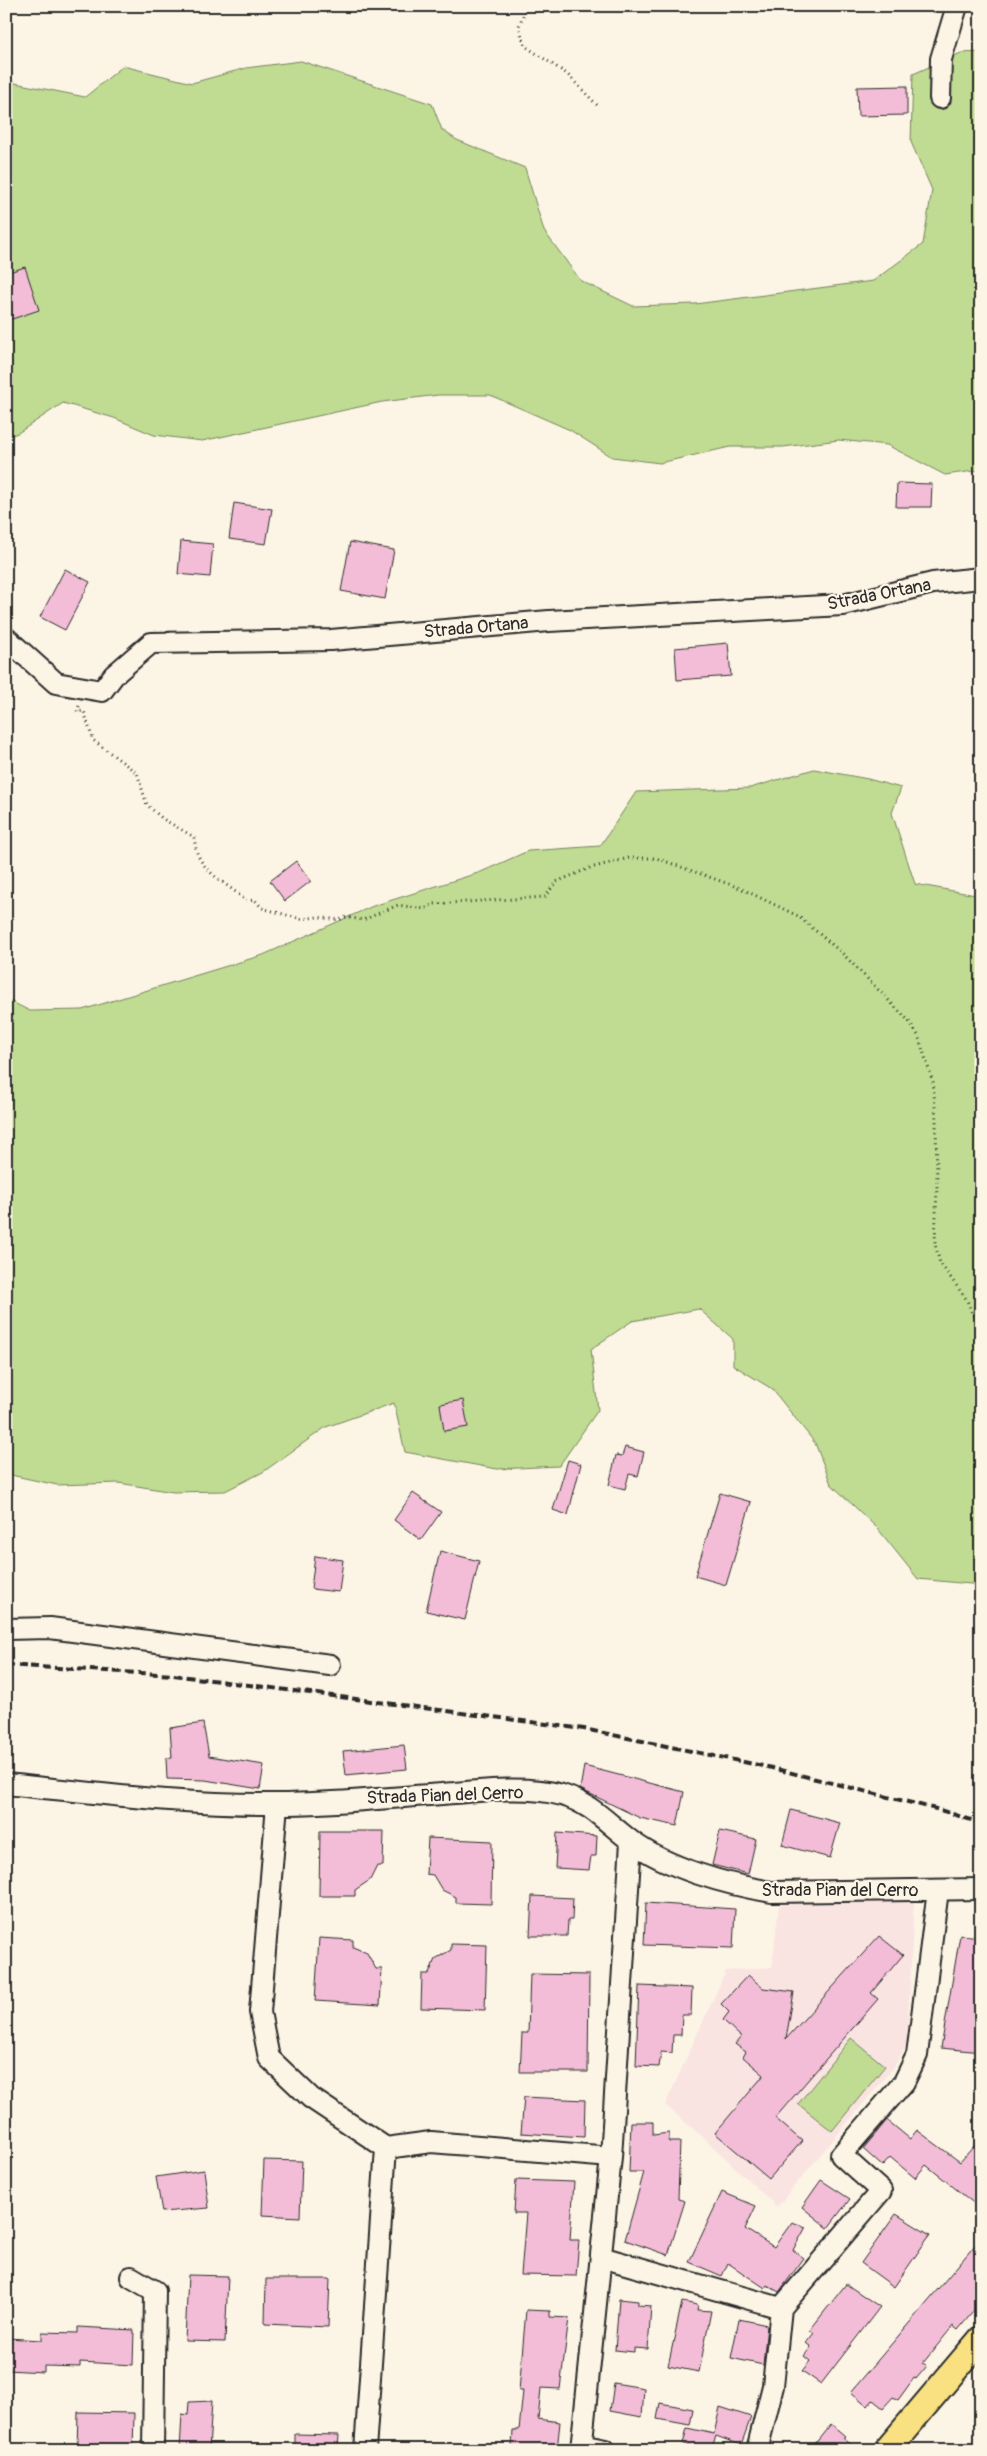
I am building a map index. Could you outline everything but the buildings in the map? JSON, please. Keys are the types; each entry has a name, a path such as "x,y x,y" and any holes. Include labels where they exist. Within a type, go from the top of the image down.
{"main road":[{"path":"887,2450 981,2339"}],"street":[{"path":"940,98 941,59 957,6"},
{"name":"Strada Ortana","path":"6,638 56,683 102,691 114,675 151,643 331,640 549,620 843,605 933,583 981,578"},
{"path":"6,1629 50,1628 330,1665"},
{"name":"Strada Pian del Cerro","path":"6,1784 181,1802 277,1804 509,1789 561,1795 597,1811 632,1842 663,1859 721,1882 746,1888 772,1892 981,1889"},
{"path":"277,1804 260,2012 269,2058 310,2098 386,2148 431,2142 611,2157"},
{"path":"605,2450 581,2447 611,2157 632,1842"},
{"path":"757,2450 773,2386 781,2308 881,2191 841,2155 904,2082 917,2056 938,1890"},
{"path":"365,2450 386,2148"},
{"path":"601,2257 781,2308"},
{"path":"131,2277 155,2291 153,2450"}],"path":[{"path":"527,6 519,26 525,46 568,74 599,107"},
{"path":"77,699 79,704 77,712 84,711 93,740 136,773 147,805 163,819 194,836 199,859 224,884 233,888 246,901 255,900 262,908 301,919 317,917 339,920 346,917 363,920 398,906 425,909 433,904 545,897 556,882 590,868 629,858 656,858 726,882 798,916 842,953 908,1020 918,1035 933,1082 936,1118 937,1186 934,1244 940,1263 967,1300 972,1314 981,1323"}],"shaded area":[{"path":"914,1901 907,2045 894,2067 777,2207 706,2140 665,2105 726,1971 772,1967 779,1905"}],"green space":[{"path":"981,52 981,470 945,475 887,445 839,440 783,447 730,447 660,463 612,457 570,430 490,395 438,395 382,402 202,441 154,435 114,418 63,403 18,433 6,437 6,78 15,83 85,97 123,66 192,83 246,68 301,61 432,104 442,130 457,140 525,168 544,231 581,281 633,306 695,304 873,281 923,244 932,190 911,142 913,74 961,53"},
{"path":"814,769 868,779 901,788 892,813 915,884 981,896 981,1585 918,1579 878,1529 831,1484 815,1443 772,1389 733,1365 733,1339 699,1309 632,1321 591,1349 598,1410 559,1466 497,1469 405,1452 394,1403 326,1427 263,1472 225,1491 173,1492 119,1483 57,1485 6,1474 6,999 30,1011 82,1010 263,955 373,906 481,872 528,851 600,846 636,792 750,788"},
{"path":"851,2038 885,2066 832,2131 798,2104"}],"railway":[{"path":"6,1665 173,1675 584,1729 768,1767 940,1810 981,1823"}]}
